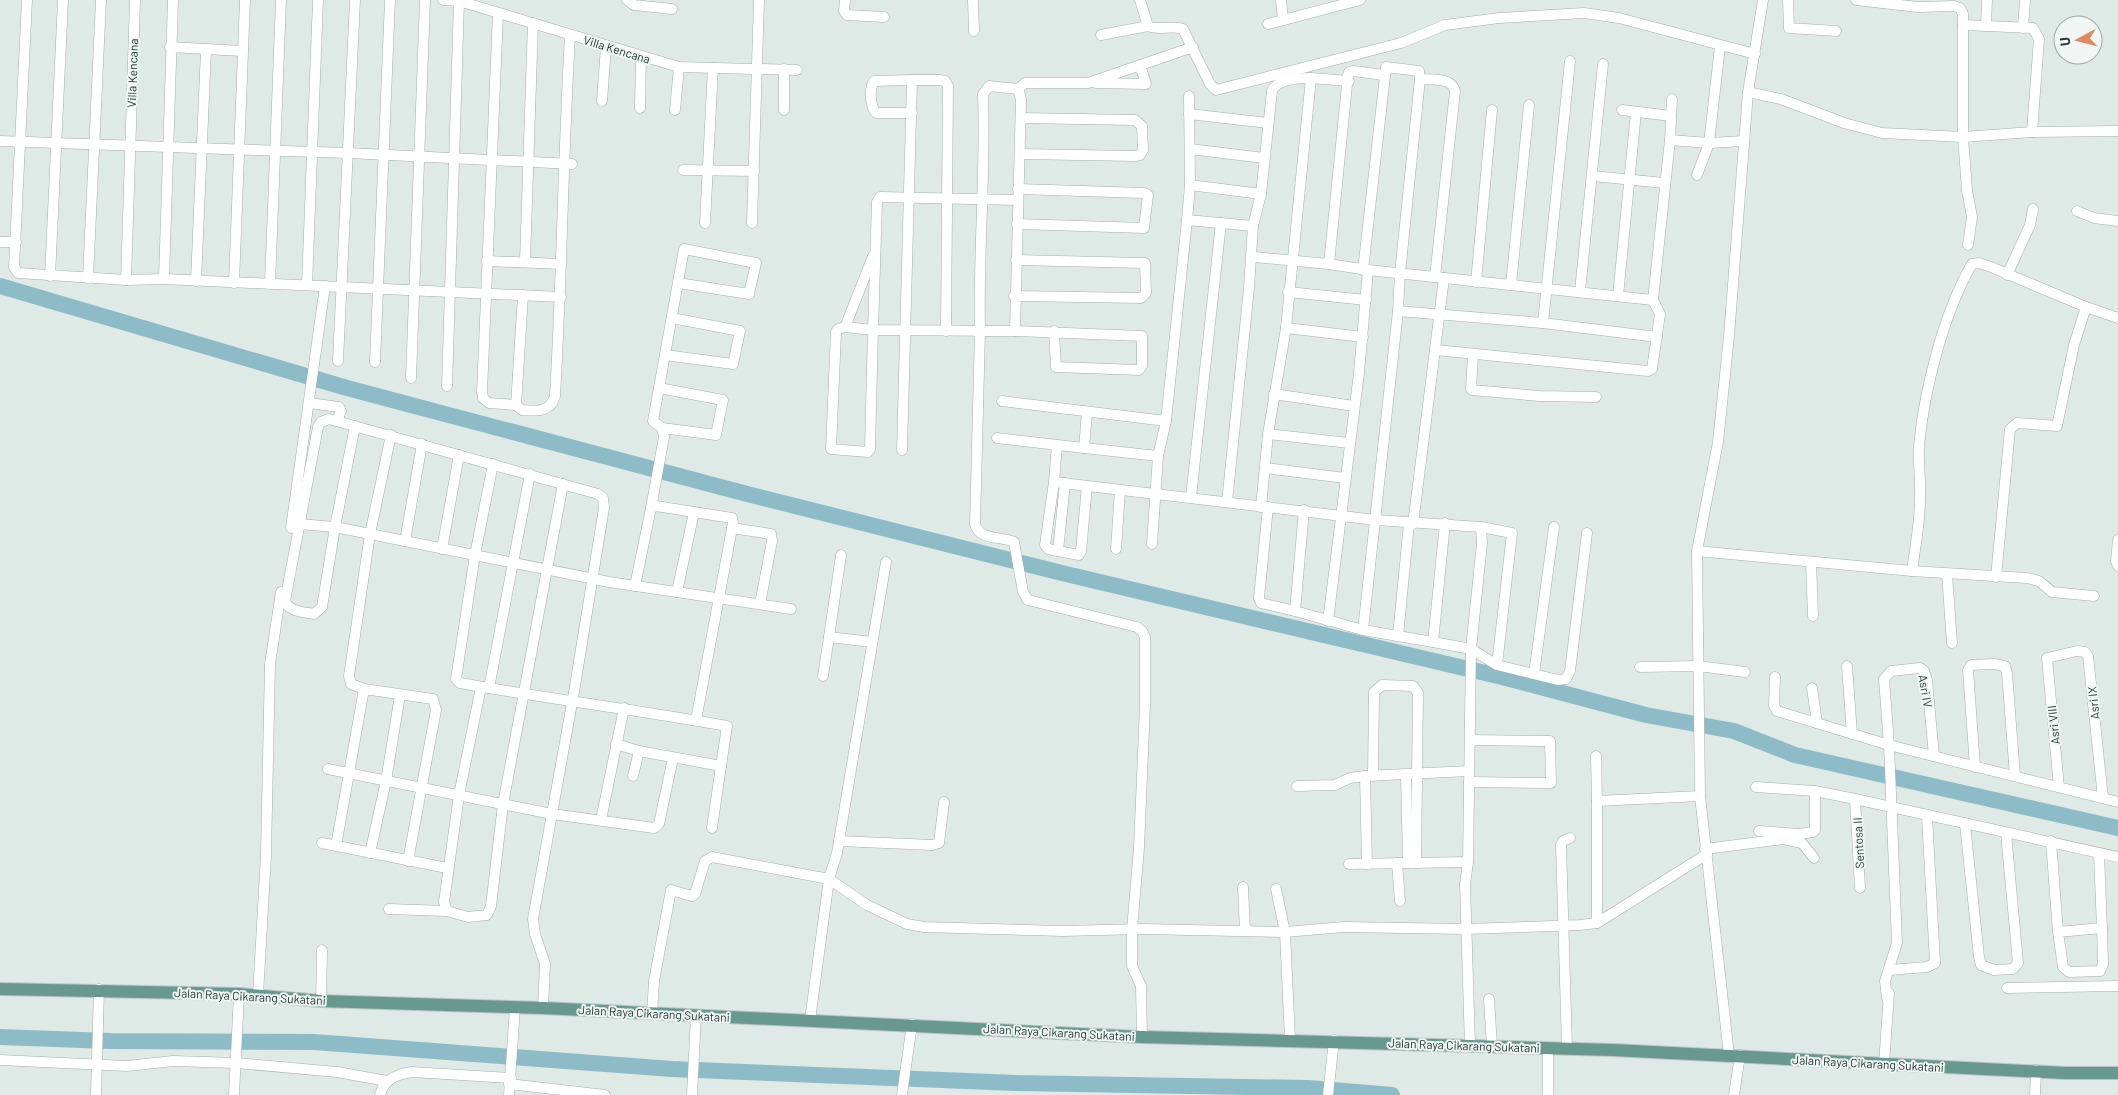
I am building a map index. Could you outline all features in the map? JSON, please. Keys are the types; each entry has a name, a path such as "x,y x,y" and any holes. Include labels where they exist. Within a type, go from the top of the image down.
{"main road":[{"name":"Jalan Raya Cikarang Sukatani","path":"0,989 99,989 239,994 322,1000 912,1024 1142,1036 1567,1048 1884,1064 2118,1073"}],"street":[{"path":"27,0 14,267 18,273 126,280 164,279 561,297"},
{"path":"50,276 63,0"},
{"path":"88,278 101,0"},
{"name":"Villa Kencana","path":"126,280 135,0"},
{"path":"164,279 173,0"},
{"path":"234,283 245,0"},
{"path":"270,284 281,0"},
{"path":"307,285 318,0"},
{"path":"338,361 355,0"},
{"path":"375,362 376,288 385,155 390,0"},
{"path":"411,378 425,0"},
{"name":"Villa Kencana","path":"443,0 454,0 679,67 797,70"},
{"path":"447,386 456,159 454,0"},
{"path":"627,0 634,4 672,9"},
{"path":"752,223 759,0"},
{"path":"845,0 844,11 847,15 884,17"},
{"path":"974,0 974,31"},
{"path":"1140,0 1148,26"},
{"path":"1282,0 1283,20"},
{"path":"1268,24 1360,0"},
{"path":"1734,1095 1735,1055 1706,852 1700,796 1697,550 1718,442 1729,336 1748,92 1764,0"},
{"path":"1788,0 1789,28 1836,31"},
{"path":"1856,0 1908,6 1936,3 1960,8 1963,14 1963,137 1967,190 1972,214 1968,245"},
{"path":"1986,25 1987,0"},
{"path":"2023,28 2025,0"},
{"path":"498,13 483,398 489,403 516,405 522,410 543,411 553,402 561,297 570,35"},
{"path":"1101,35 1148,26 1155,29 1180,28 1193,47 1210,84 1216,90 1401,43 1445,25 1499,18 1584,14 1628,20 1755,54"},
{"path":"525,261 533,23"},
{"path":"1963,25 2033,28 2039,39 2032,132"},
{"path":"602,100 606,46"},
{"path":"1697,175 1709,143 1720,46"},
{"path":"170,47 242,51"},
{"path":"1088,83 1193,47"},
{"path":"196,281 206,50"},
{"path":"640,108 641,56"},
{"path":"1543,323 1570,61"},
{"path":"1580,291 1603,64"},
{"path":"1140,65 1146,84 1025,83 1018,89 989,86 983,94 976,527 985,535 1011,540 1015,544 1023,592 1028,600 1137,627 1145,637 1145,705 1139,838 1132,929 1132,966 1140,986 1142,1036"},
{"path":"675,110 679,67"},
{"path":"1328,622 1363,337 1366,300 1365,270 1384,75 1386,68 1389,67 1413,69 1419,71 1420,79 1400,273 1398,310 1363,630"},
{"path":"705,223 713,68"},
{"path":"784,69 784,110"},
{"path":"1329,264 1349,72 1384,75"},
{"path":"1227,502 1252,259 1253,226 1261,194 1268,123 1274,86 1285,82 1311,78 1348,81"},
{"path":"1311,78 1288,292 1286,328 1268,434 1259,598 1261,603 1363,630 1433,642 1471,654 1497,665 1558,680 1566,679 1570,670 1587,533"},
{"path":"1398,636 1411,524 1440,314 1439,278 1455,91 1454,84 1449,81 1420,79"},
{"path":"902,450 911,197 912,80"},
{"path":"912,113 876,113 872,107 872,85 874,81 940,80 948,86 946,331"},
{"path":"1015,331 1014,296 1021,99 1018,89"},
{"path":"1748,92 1781,99 1863,129 1882,133 1963,137 2032,132 2118,130"},
{"path":"1152,544 1158,456 1166,421 1190,185 1189,96"},
{"path":"1436,350 1648,371 1652,369 1660,314 1653,300 1670,140 1672,99"},
{"path":"1511,285 1529,105"},
{"path":"1476,282 1492,110"},
{"path":"1622,110 1671,116"},
{"path":"1618,296 1636,112"},
{"path":"1189,114 1268,123"},
{"path":"1020,118 1135,120 1142,126 1142,150 1140,155 1020,154"},
{"path":"1670,140 1709,143 1744,141"},
{"path":"0,141 130,145 168,149 348,153 567,164"},
{"path":"1190,149 1264,158"},
{"path":"683,170 708,169 754,172"},
{"path":"1593,176 1664,183"},
{"path":"1190,185 1261,194"},
{"path":"1017,224 1144,228 1148,201 1148,195 1144,193 1018,189"},
{"path":"1018,200 883,196 878,199 876,248 874,330 870,449 866,452 832,450 837,330 845,327 874,330 1054,331 1142,336 1142,366 1139,370 1056,368 1054,331"},
{"path":"2007,275 2030,225 2033,209"},
{"path":"2077,211 2094,218 2118,221"},
{"path":"1187,220 1253,226"},
{"path":"1191,497 1221,223"},
{"path":"0,242 16,242"},
{"path":"845,327 876,248"},
{"path":"659,388 723,400 716,435 662,428 653,421 684,249 756,263 749,294 678,283"},
{"path":"1252,259 1254,257 1292,260 1365,270 1653,300"},
{"path":"1014,296 1142,298 1146,294 1145,263 1016,260"},
{"path":"487,261 525,261 561,264"},
{"path":"1912,571 1920,500 1919,448 1925,402 1942,339 1956,297 1972,264 1979,263 2086,307 2118,318"},
{"path":"258,995 266,855 270,664 310,401 325,286"},
{"path":"1288,292 1366,300"},
{"path":"516,405 523,295"},
{"path":"1996,577 2010,429 2017,423 2057,426 2074,345 2086,307"},
{"path":"1398,310 1543,323 1657,336"},
{"path":"665,355 733,364 740,331 672,318"},
{"path":"1286,328 1363,337"},
{"path":"1473,355 1470,389 1472,390 1539,396 1596,397"},
{"path":"1274,394 1354,406"},
{"path":"310,401 339,407 341,411 338,421"},
{"path":"1002,401 1166,421"},
{"path":"1084,448 1087,412"},
{"path":"355,426 335,527 322,608 314,614 294,610 287,606 286,602 299,524 318,427 321,422 329,419 338,421 459,454 530,474 598,494 603,498 604,508 593,578 533,919 535,934 545,964 543,1008"},
{"path":"635,586 662,451 664,437 662,428"},
{"path":"1268,434 1349,442"},
{"path":"391,436 370,534 349,676 351,684 364,689 433,699 435,702 436,710 408,861"},
{"path":"997,438 1158,456"},
{"path":"405,541 422,444"},
{"path":"1056,445 1054,482 1045,545 1048,549 1079,555 1081,551 1087,486"},
{"path":"442,549 459,454"},
{"path":"493,464 475,555 456,680 460,683 485,688 572,703 624,708 727,726 712,828"},
{"path":"1265,468 1345,478"},
{"path":"448,911 444,902 447,868 459,795 514,563 530,474"},
{"path":"1054,482 1411,524 1444,523 1481,527 1512,533 1497,665"},
{"path":"389,909 448,911 468,917 486,915 491,906 502,804 563,484"},
{"path":"1058,551 1065,484"},
{"path":"1116,549 1120,491"},
{"path":"650,508 656,506 732,518 720,598 696,720"},
{"path":"1295,611 1304,510"},
{"path":"677,592 694,512"},
{"path":"1433,642 1444,523"},
{"path":"299,524 335,527 635,586 791,609"},
{"path":"1470,1046 1465,884 1468,862 1472,694 1471,654 1482,543 1481,527"},
{"path":"1534,674 1554,527"},
{"path":"732,528 771,534 772,541 760,604"},
{"path":"2118,540 2116,561 2118,566"},
{"path":"1697,550 1947,574 2027,578 2039,581 2052,592 2094,596"},
{"path":"823,676 841,555"},
{"path":"810,1020 829,879 839,841 886,562"},
{"path":"1811,562 1813,616"},
{"path":"1947,574 1952,642"},
{"path":"829,637 872,642"},
{"name":"Asri IX","path":"2046,663 2050,655 2077,651 2085,652 2088,656 2103,798"},
{"name":"Asri VIII","path":"2046,663 2059,787"},
{"path":"1975,767 1968,670 1971,665 1994,664 2005,666 2008,673 2015,776"},
{"path":"1640,666 1698,666 1745,672"},
{"path":"1847,666 1852,734"},
{"name":"Asri IV","path":"1889,745 1884,679 1892,671 1920,668 1924,671 1934,756"},
{"path":"1775,677 1774,706 1777,711 1889,745 2118,802"},
{"path":"1367,864 1373,695 1378,688 1390,684 1413,686 1418,693 1411,776 1412,863"},
{"path":"1812,688 1817,723"},
{"path":"336,846 364,689"},
{"path":"370,853 386,781 400,695"},
{"path":"601,820 624,708"},
{"path":"1297,786 1335,785 1350,778 1369,776 1469,777 1550,782 1550,741 1470,740"},
{"path":"616,744 639,751 721,766"},
{"path":"1884,1064 1887,998 1885,988 1897,943 1889,745"},
{"path":"634,776 639,751"},
{"path":"1596,756 1598,923"},
{"path":"328,769 552,814 657,827 673,758"},
{"path":"1756,786 1815,791 1856,799 2118,857"},
{"path":"1759,831 1799,834 1813,832 1815,830 1815,791"},
{"path":"1597,801 1700,796"},
{"name":"Sentosa II","path":"1856,799 1860,888"},
{"path":"839,841 932,845 938,843 941,836 944,802"},
{"path":"1888,973 1927,967 1935,963 1927,816"},
{"path":"1965,824 1979,957 1981,964 1994,970 2013,969 2018,963 2006,833"},
{"path":"1567,1048 1561,846 1563,841 1570,838"},
{"path":"652,1014 654,981 671,890 692,896 695,894 705,861 709,858 829,879 867,905 907,924 924,927 1063,931 1132,929 1286,932 1344,927 1466,929 1598,923 1706,852 1783,839 1802,843 1814,858"},
{"path":"2051,842 2058,932 2065,970 2095,972 2100,971 2103,964 2099,854"},
{"path":"322,843 447,868"},
{"path":"1348,864 1468,862"},
{"path":"1398,863 1400,901"},
{"path":"1243,886 1245,931"},
{"path":"1276,889 1286,932 1290,1040"},
{"path":"2058,932 2102,928"},
{"path":"322,950 322,1000"},
{"path":"2007,988 2118,986"},
{"path":"96,1095 99,989"},
{"path":"234,1095 239,994"},
{"path":"1489,999 1492,1046"},
{"path":"509,1095 515,1007"},
{"path":"692,1094 696,1016"},
{"path":"903,1094 912,1024"},
{"path":"1328,1095 1334,1040"},
{"path":"1548,1048 1548,1091"},
{"path":"0,1060 127,1066 173,1061 236,1061 337,1072 387,1081"},
{"path":"2034,1095 2036,1070"},
{"path":"380,1095 382,1086 387,1081 399,1074 412,1072 510,1078 605,1095"}],"waterway":[{"path":"0,286 347,388 751,495 1066,574 1502,677 1646,715 1734,731 1795,755 2118,828"},
{"path":"0,1037 110,1041 314,1042 672,1069 1016,1083 1308,1088 1392,1095"}]}
